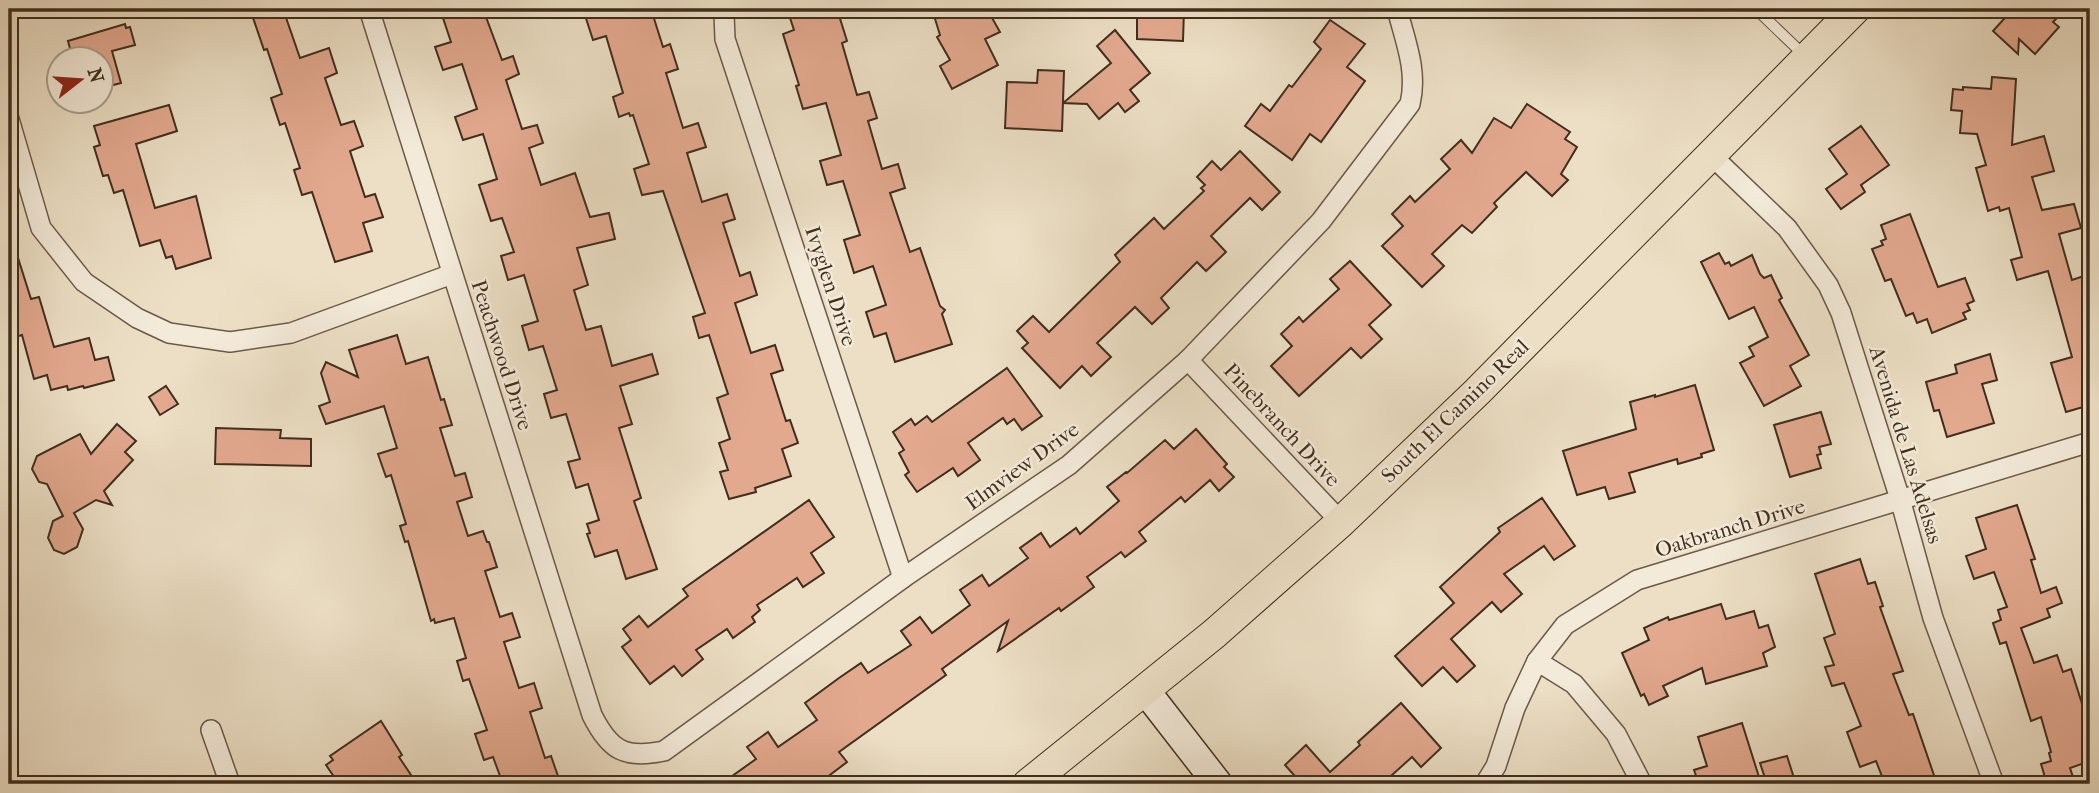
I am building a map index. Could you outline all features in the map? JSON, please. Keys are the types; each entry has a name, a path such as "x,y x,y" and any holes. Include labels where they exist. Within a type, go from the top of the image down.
{"main road":[{"name":"South El Camino Real","path":"1028,784 1214,634 1341,522 1477,392 1855,9"}],"street":[{"name":"Peachwood Drive","path":"369,9 592,715"},
{"name":"Ivyglen Drive","path":"726,9 725,39 903,578"},
{"name":"Elmview Drive","path":"592,715 603,737 620,749 639,756 664,751 903,578 1069,465 1188,360 1321,220 1410,104 1413,93 1411,61 1396,9"},
{"path":"9,119 41,228 84,282 137,318 169,333 230,342 291,333 452,274"},
{"name":"Avenida de Las Adelsas","path":"1712,156 1787,228 1828,285 1841,313 1900,499 1933,618 1994,784"},
{"name":"Pinebranch Drive","path":"1188,360 1341,522"},
{"name":"Oakbranch Drive","path":"1485,784 1496,766 1514,708 1537,661 1565,625 1637,580 2090,442"},
{"path":"1537,661 1574,684 1583,694 1616,734 1642,784"},
{"path":"1145,690 1218,784"},
{"path":"211,730 230,784"}],"lane":[{"path":"1756,9 1807,58"}],"green space":[{"path":"9,9 50,9 9,20"}],"building":[{"path":"250,9 283,9 300,58 329,48 337,73 325,78 341,125 354,121 363,146 350,151 365,197 375,194 383,217 363,223 372,251 335,262 312,192 302,195 294,170 300,168 285,123 280,125 271,98 282,94"},
{"path":"440,9 483,9 502,60 513,56 519,74 506,80 522,129 537,125 543,143 529,148 541,185 575,173 590,217 609,213 615,239 577,248 588,285 574,290 586,330 601,326 612,366 652,354 658,374 620,386 632,424 619,428 641,498 634,501 657,569 626,579 617,550 595,557 587,534 590,533 587,524 599,520 588,484 576,488 568,462 580,459 566,414 551,418 544,394 557,390 543,346 529,350 522,326 538,321 524,275 508,280 501,256 514,252 502,218 491,221 479,185 497,179 483,134 463,140 455,117 477,109 462,64 443,70 435,47 451,42"},
{"path":"583,9 651,9 663,47 670,44 678,69 666,73 683,128 698,123 706,147 687,153 702,202 727,194 735,219 723,223 740,276 750,272 757,295 735,303 751,353 775,345 783,370 771,374 786,421 790,420 798,443 782,449 791,476 755,488 756,492 729,499 720,472 728,470 719,443 730,439 717,398 728,394 709,335 699,338 693,317 705,313 663,191 642,195 634,169 649,164 633,115 630,116 629,113 619,117 613,97 623,93 606,36 593,40"},
{"path":"787,9 837,9 847,41 842,43 857,95 869,92 877,118 868,121 882,169 898,164 905,188 890,193 910,252 920,248 940,306 945,310 942,314 952,344 895,362 886,333 874,337 866,312 886,305 873,266 854,273 844,240 860,235 843,181 827,185 820,161 841,155 826,103 803,109 796,86 799,85 783,34 794,30"},
{"path":"932,9 987,9 1000,32 985,39 998,65 952,89 940,66 950,60 937,37 940,35"},
{"path":"1137,9 1184,9 1183,41 1137,39"},
{"path":"2013,9 2066,9 2053,22 2059,27 2035,54 2019,39 2018,54 1993,31"},
{"path":"1330,20 1365,44 1347,67 1365,81 1321,142 1310,134 1292,160 1245,126 1261,104 1270,111 1289,85 1292,87 1321,49 1314,42"},
{"path":"125,24 126,28 130,27 135,45 116,50 116,46 69,46 68,41"},
{"path":"1115,30 1150,73 1130,90 1139,101 1125,112 1118,103 1099,119 1087,104 1063,103 1111,63 1097,46"},
{"path":"116,65 121,83 116,84"},
{"path":"1038,70 1064,71 1062,131 1005,128 1007,82 1037,83"},
{"path":"1992,77 2016,79 2012,145 2044,136 2054,171 2032,177 2042,210 2074,204 2081,228 2059,234 2072,280 2090,274 2090,405 2066,412 2051,363 2072,357 2048,271 2017,280 2011,260 2022,257 2009,208 2000,211 1999,207 1988,211 1976,168 1986,165 1977,134 1960,133 1962,111 1951,110 1953,89 1991,89"},
{"path":"1527,104 1570,132 1565,139 1577,147 1561,174 1568,180 1552,196 1526,172 1494,203 1497,207 1472,233 1462,225 1432,254 1444,266 1422,287 1382,246 1403,226 1392,214 1410,196 1415,202 1450,169 1441,159 1461,140 1472,153 1494,118 1511,128"},
{"path":"169,105 177,131 136,144 155,208 196,196 211,258 176,269 172,256 166,258 160,240 140,246 123,190 114,193 108,175 103,176 94,147 100,145 94,126"},
{"path":"1861,126 1889,165 1861,185 1865,192 1841,209 1826,189 1847,174 1829,149"},
{"path":"1240,151 1280,192 1262,210 1250,198 1211,236 1226,252 1206,271 1197,262 1161,298 1169,308 1152,324 1135,307 1097,343 1111,357 1091,376 1082,366 1060,388 1022,348 1028,343 1017,331 1033,316 1049,332 1120,262 1115,255 1154,218 1164,229 1204,191 1201,188 1205,185 1197,177 1212,161 1221,170"},
{"path":"1910,214 1938,287 1965,278 1974,301 1967,304 1970,310 1963,313 1966,319 1932,333 1927,319 1917,323 1913,313 1906,316 1891,279 1885,281 1872,249 1883,245 1881,241 1886,239 1881,225"},
{"path":"9,242 13,242 31,299 39,297 54,347 89,338 95,360 108,357 114,380 84,388 83,386 68,390 67,386 51,390 47,375 34,379 22,335 9,339"},
{"path":"1719,253 1725,264 1729,262 1731,266 1752,255 1760,274 1764,278 1771,275 1782,298 1779,300 1809,355 1790,366 1801,386 1764,406 1740,363 1754,356 1749,347 1768,337 1754,307 1729,319 1701,262"},
{"path":"1350,261 1391,305 1369,325 1382,339 1361,358 1351,348 1299,396 1271,366 1292,346 1281,334 1299,317 1303,322 1339,289 1330,279"},
{"path":"397,335 406,364 428,357 441,400 444,399 452,425 440,428 455,476 465,473 472,497 457,502 468,536 483,531 489,542 497,567 485,571 500,617 512,613 520,637 504,642 519,688 534,683 542,708 530,712 545,758 551,756 559,779 545,784 503,784 493,757 484,760 475,734 487,730 469,679 463,681 457,661 466,658 454,618 435,623 434,619 431,621 408,541 405,542 400,526 406,524 391,475 386,477 378,454 397,448 384,406 326,424 319,406 330,402 321,373 326,362 358,377 349,350"},
{"path":"1990,354 1997,380 1982,384 1994,423 1947,437 1939,410 1934,411 1926,382 1957,373 1955,365"},
{"path":"1007,368 1042,416 1022,430 1014,419 1007,424 1003,418 968,443 980,460 958,476 953,468 917,492 905,475 909,472 899,453 904,450 893,432 911,419 915,425 927,416 932,422"},
{"path":"1695,385 1714,450 1701,454 1702,457 1678,464 1677,459 1629,473 1635,492 1609,499 1605,487 1577,495 1563,451 1636,429 1630,402"},
{"path":"166,386 178,404 160,415 149,397"},
{"path":"1821,412 1831,444 1819,447 1821,454 1817,455 1821,468 1790,477 1774,425"},
{"path":"117,424 136,441 125,452 133,460 104,491 112,505 96,500 74,513 83,529 77,547 64,554 54,550 48,538 53,521 63,516 47,484 39,482 32,469 37,456 80,434 91,454"},
{"path":"216,428 281,430 280,438 311,439 311,466 215,464"},
{"path":"1196,429 1227,464 1224,467 1234,477 1219,491 1210,480 1185,502 1181,497 1139,532 1146,541 1125,557 1121,552 1087,577 1094,587 998,651 1008,621 942,669 946,675 839,752 847,762 818,784 721,784 756,759 747,747 768,732 778,747 817,720 805,703 839,678 861,663 868,673 911,645 901,631 920,617 932,633 970,605 960,590 982,575 989,586 1028,558 1020,548 1041,533 1050,547 1076,528 1080,534 1119,501 1107,487 1165,440 1174,449"},
{"path":"1542,498 1575,546 1554,560 1544,546 1504,574 1522,594 1501,612 1492,602 1451,639 1475,666 1457,682 1443,667 1422,686 1395,656 1454,603 1440,587 1500,532 1498,528"},
{"path":"809,500 834,537 811,553 824,573 803,587 797,578 757,605 760,610 752,617 755,622 733,638 727,629 696,650 703,659 682,676 674,666 650,684 622,647 631,640 623,629 639,616 648,627 688,596 683,589"},
{"path":"2017,505 2035,559 2031,560 2041,593 2056,587 2062,603 2047,609 2050,617 2021,628 2034,663 2057,655 2063,672 2071,669 2090,729 2090,761 2070,768 2073,777 2050,784 2047,784 2041,764 2051,761 2051,752 2041,717 2031,721 2006,642 2000,644 1993,623 2001,620 1998,610 2007,607 1994,572 1974,579 1966,556 1986,549 1976,518"},
{"path":"1860,559 1868,584 1875,582 1883,606 1880,607 1903,671 1893,674 1909,715 1913,714 1937,784 1885,784 1876,761 1860,767 1847,732 1861,726 1844,683 1832,686 1825,667 1834,665 1824,638 1835,634 1815,574"},
{"path":"1721,604 1726,619 1754,611 1759,628 1768,625 1775,647 1763,653 1767,666 1706,684 1702,668 1663,686 1668,696 1649,705 1644,694 1641,696 1622,653 1649,640 1644,628 1668,617 1669,620"},
{"path":"1401,703 1441,748 1421,767 1412,757 1382,784 1302,784 1285,765 1306,745 1330,772"},
{"path":"381,721 402,755 399,757 417,784 339,784 326,765 333,760 330,756"},
{"path":"1742,723 1759,777 1736,784 1699,784 1694,770 1707,766 1698,737"},
{"path":"1787,756 1794,778 1767,784 1760,763"}]}
